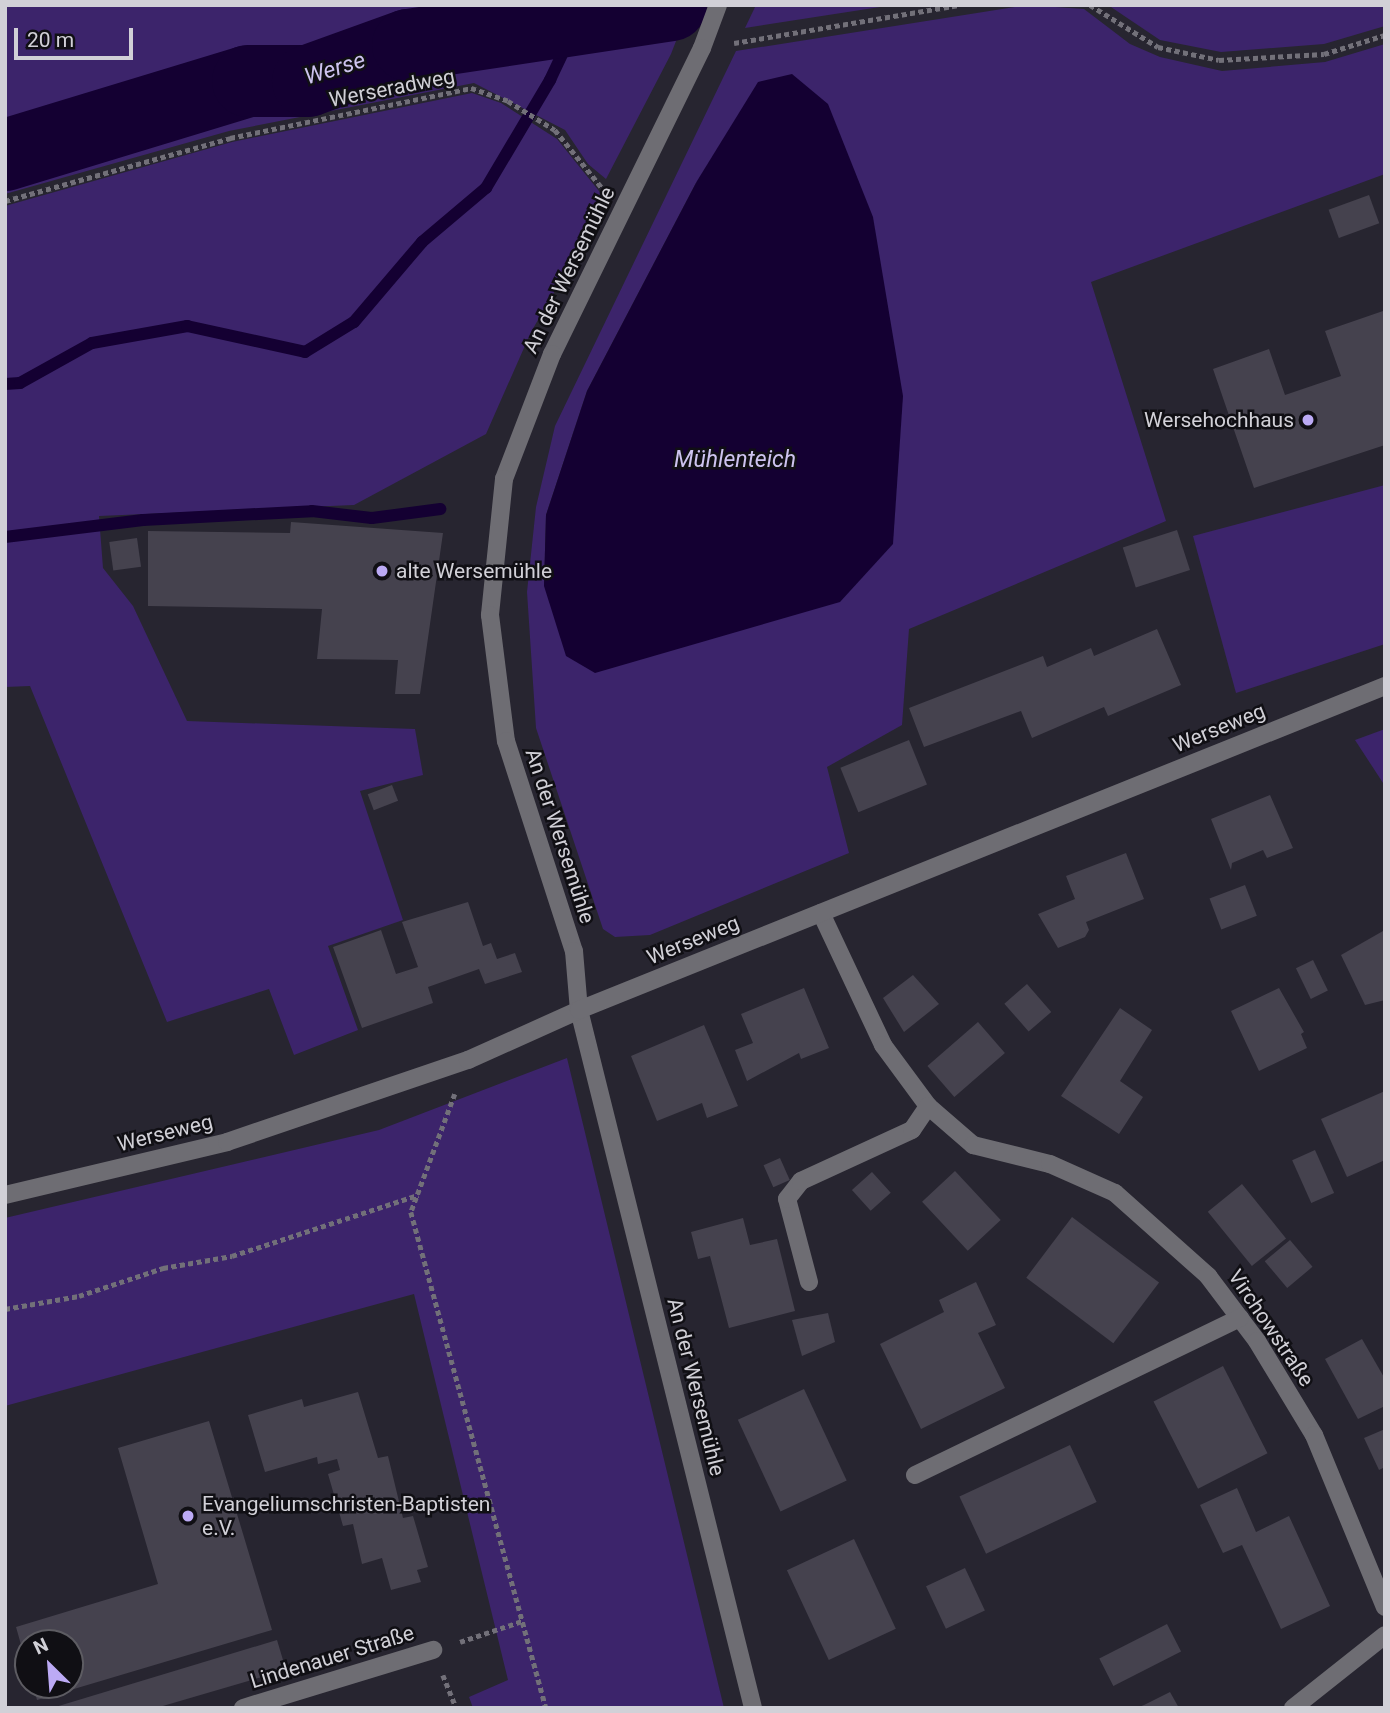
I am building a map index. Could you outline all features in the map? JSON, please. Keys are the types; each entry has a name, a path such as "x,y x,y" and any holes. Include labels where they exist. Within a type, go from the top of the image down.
{"street":[{"name":"An der Wersemühle","path":"717,9 702,48 552,354 504,479 490,615 506,741 574,951 579,1010 752,1708"},
{"name":"Werseweg","path":"5,1195 227,1142 468,1060 579,1010 1385,686"},
{"name":"Virchowstraße","path":"821,913 883,1045 928,1106 973,1145 1050,1164 1115,1193 1208,1276 1240,1318 1314,1435 1385,1607"},
{"path":"809,1282 787,1199 802,1181 912,1130 928,1106"},
{"path":"915,1475 1240,1318"},
{"path":"1293,1708 1385,1635"},
{"name":"Lindenauer Straße","path":"243,1708 433,1650"}],"path":[{"path":"702,48 958,5"},
{"path":"1090,5 1158,47 1219,60 1324,54 1385,34"},
{"name":"Werseradweg","path":"5,201 230,138 449,90 471,89 508,101 555,130 601,187 625,205"},
{"path":"468,1060 411,1212 546,1708"},
{"path":"5,1309 79,1296 163,1268 232,1256 418,1195"},
{"path":"433,1650 522,1621"}],"shaded area":[{"path":"5,5 690,5 671,54 606,179 588,164 565,130 474,83 229,131 5,194"},
{"path":"756,5 893,5 745,28"},
{"path":"1027,5 1084,9 1130,44 1160,57 1222,71 1325,62 1385,44 1385,174 1091,282 1166,521 909,629 902,725 827,767 849,853 650,935 615,937 603,929 536,728 527,592 536,507 555,426 736,51","holes":["697,181 544,586 546,515 587,391"]},
{"path":"1108,5 1385,5 1385,26 1324,44 1221,52 1160,40"},
{"path":"472,93 501,103 557,139 607,201 531,332 486,434 354,505 99,516 103,568 133,606 187,721 415,729 423,775 360,791 403,920 328,946 358,1030 294,1055 269,989 167,1022 30,686 5,687 5,206 232,142"},
{"path":"1385,485 1385,644 1236,693 1193,536"},
{"path":"1385,729 1385,786 1355,740"},
{"path":"567,1058 724,1708 473,1708 469,1697 508,1680 414,1294 5,1406 5,1218 379,1130"}],"water":[{"name":"Mühlenteich","path":"792,74 828,104 873,217 903,396 893,544 840,602 595,673 566,656 544,586 546,515 587,391 697,181 758,82"}],"building":[{"path":"1369,195 1379,223 1339,238 1329,210"},
{"name":"Wersehochhaus","path":"1383,311 1385,445 1254,488 1213,369 1269,349 1285,395 1341,376 1325,331"},
{"path":"291,522 443,533 420,694 395,694 398,660 317,659 322,609 148,606 148,531 290,533"},
{"path":"1177,530 1190,570 1136,588 1123,548"},
{"path":"137,538 141,567 113,571 109,542"},
{"path":"1157,629 1181,685 1108,716 1104,707 1032,738 1021,711 924,747 909,708 1043,656 1047,667 1091,648 1094,656"},
{"path":"909,740 927,785 858,812 840,768"},
{"path":"392,785 398,801 374,810 368,794"},
{"path":"1270,795 1293,848 1267,858 1263,850 1232,863 1231,870 1211,819"},
{"path":"1126,853 1144,899 1086,922 1089,930 1085,937 1058,948 1038,914 1075,899 1066,876"},
{"path":"1245,885 1257,916 1221,929 1210,899"},
{"path":"468,902 483,946 491,943 497,959 515,953 522,972 485,984 479,969 428,987 433,1003 362,1028 333,947 381,930 396,974 418,967 402,922"},
{"path":"1383,931 1385,1000 1365,1005 1341,955"},
{"path":"1313,960 1328,991 1311,999 1296,968"},
{"path":"913,975 939,1004 904,1032 883,998"},
{"path":"1027,984 1051,1012 1029,1032 1004,1004"},
{"path":"804,988 829,1048 801,1059 799,1053 747,1081 735,1050 753,1043 741,1014"},
{"path":"1279,988 1304,1032 1301,1034 1307,1048 1259,1071 1231,1011"},
{"path":"1120,1008 1152,1030 1120,1081 1143,1097 1119,1134 1061,1096"},
{"path":"978,1022 1005,1053 954,1097 927,1066"},
{"path":"704,1025 738,1106 707,1118 702,1103 657,1121 631,1056"},
{"path":"1385,1091 1385,1160 1347,1177 1321,1119"},
{"path":"1315,1150 1334,1193 1311,1203 1292,1160"},
{"path":"780,1158 790,1180 773,1187 764,1165"},
{"path":"955,1171 1001,1220 968,1251 922,1202"},
{"path":"872,1172 891,1193 871,1211 852,1190"},
{"path":"1242,1184 1286,1238 1252,1266 1208,1212"},
{"path":"1072,1217 1159,1283 1113,1343 1026,1278"},
{"path":"743,1218 750,1245 777,1239 795,1311 729,1328 710,1256 698,1259 691,1232"},
{"path":"1290,1240 1312,1267 1287,1288 1265,1261"},
{"path":"976,1282 996,1325 978,1333 1005,1388 921,1429 880,1344 944,1312 939,1300"},
{"path":"828,1313 835,1342 802,1356 792,1320"},
{"path":"1362,1339 1385,1379 1385,1406 1358,1419 1325,1359"},
{"path":"1223,1366 1267,1453 1198,1489 1154,1401"},
{"path":"804,1389 847,1481 781,1511 738,1420"},
{"path":"358,1392 378,1458 388,1456 403,1518 413,1516 428,1567 417,1570 421,1582 391,1590 382,1558 362,1564 353,1524 343,1526 328,1474 340,1470 337,1459 318,1464 317,1457 265,1472 248,1415 302,1399 304,1407"},
{"name":"Evangeliumschristen-Baptisten e.V.","path":"209,1421 272,1630 84,1686 84,1629 16,1627 158,1584 118,1448"},
{"path":"1385,1429 1385,1467 1379,1470 1364,1438"},
{"path":"1070,1445 1097,1502 986,1554 959,1497"},
{"path":"1237,1488 1256,1532 1289,1516 1330,1606 1281,1629 1242,1545 1223,1553 1200,1505"},
{"path":"854,1539 896,1629 829,1660 787,1570"},
{"path":"965,1568 985,1611 946,1629 926,1586"},
{"path":"1167,1624 1181,1652 1113,1686 1099,1659"},
{"path":"277,1640 286,1670 156,1708 52,1708"},
{"path":"1170,1692 1179,1708 1136,1708 1144,1705"}],"waterway":[{"name":"Werse","path":"5,155 248,81 308,81 408,45 671,5"},
{"path":"5,384 20,383 92,343 187,326 305,352 354,322 422,242 486,188 550,80 577,23"},
{"path":"5,537 143,520 312,511 372,518 440,509"}],"place":[{"name":"Wersehochhaus","path":"1308,420"},
{"name":"alte Wersemühle","path":"382,571"},
{"name":"Evangeliumschristen-Baptisten e.V.","path":"188,1516"}]}
